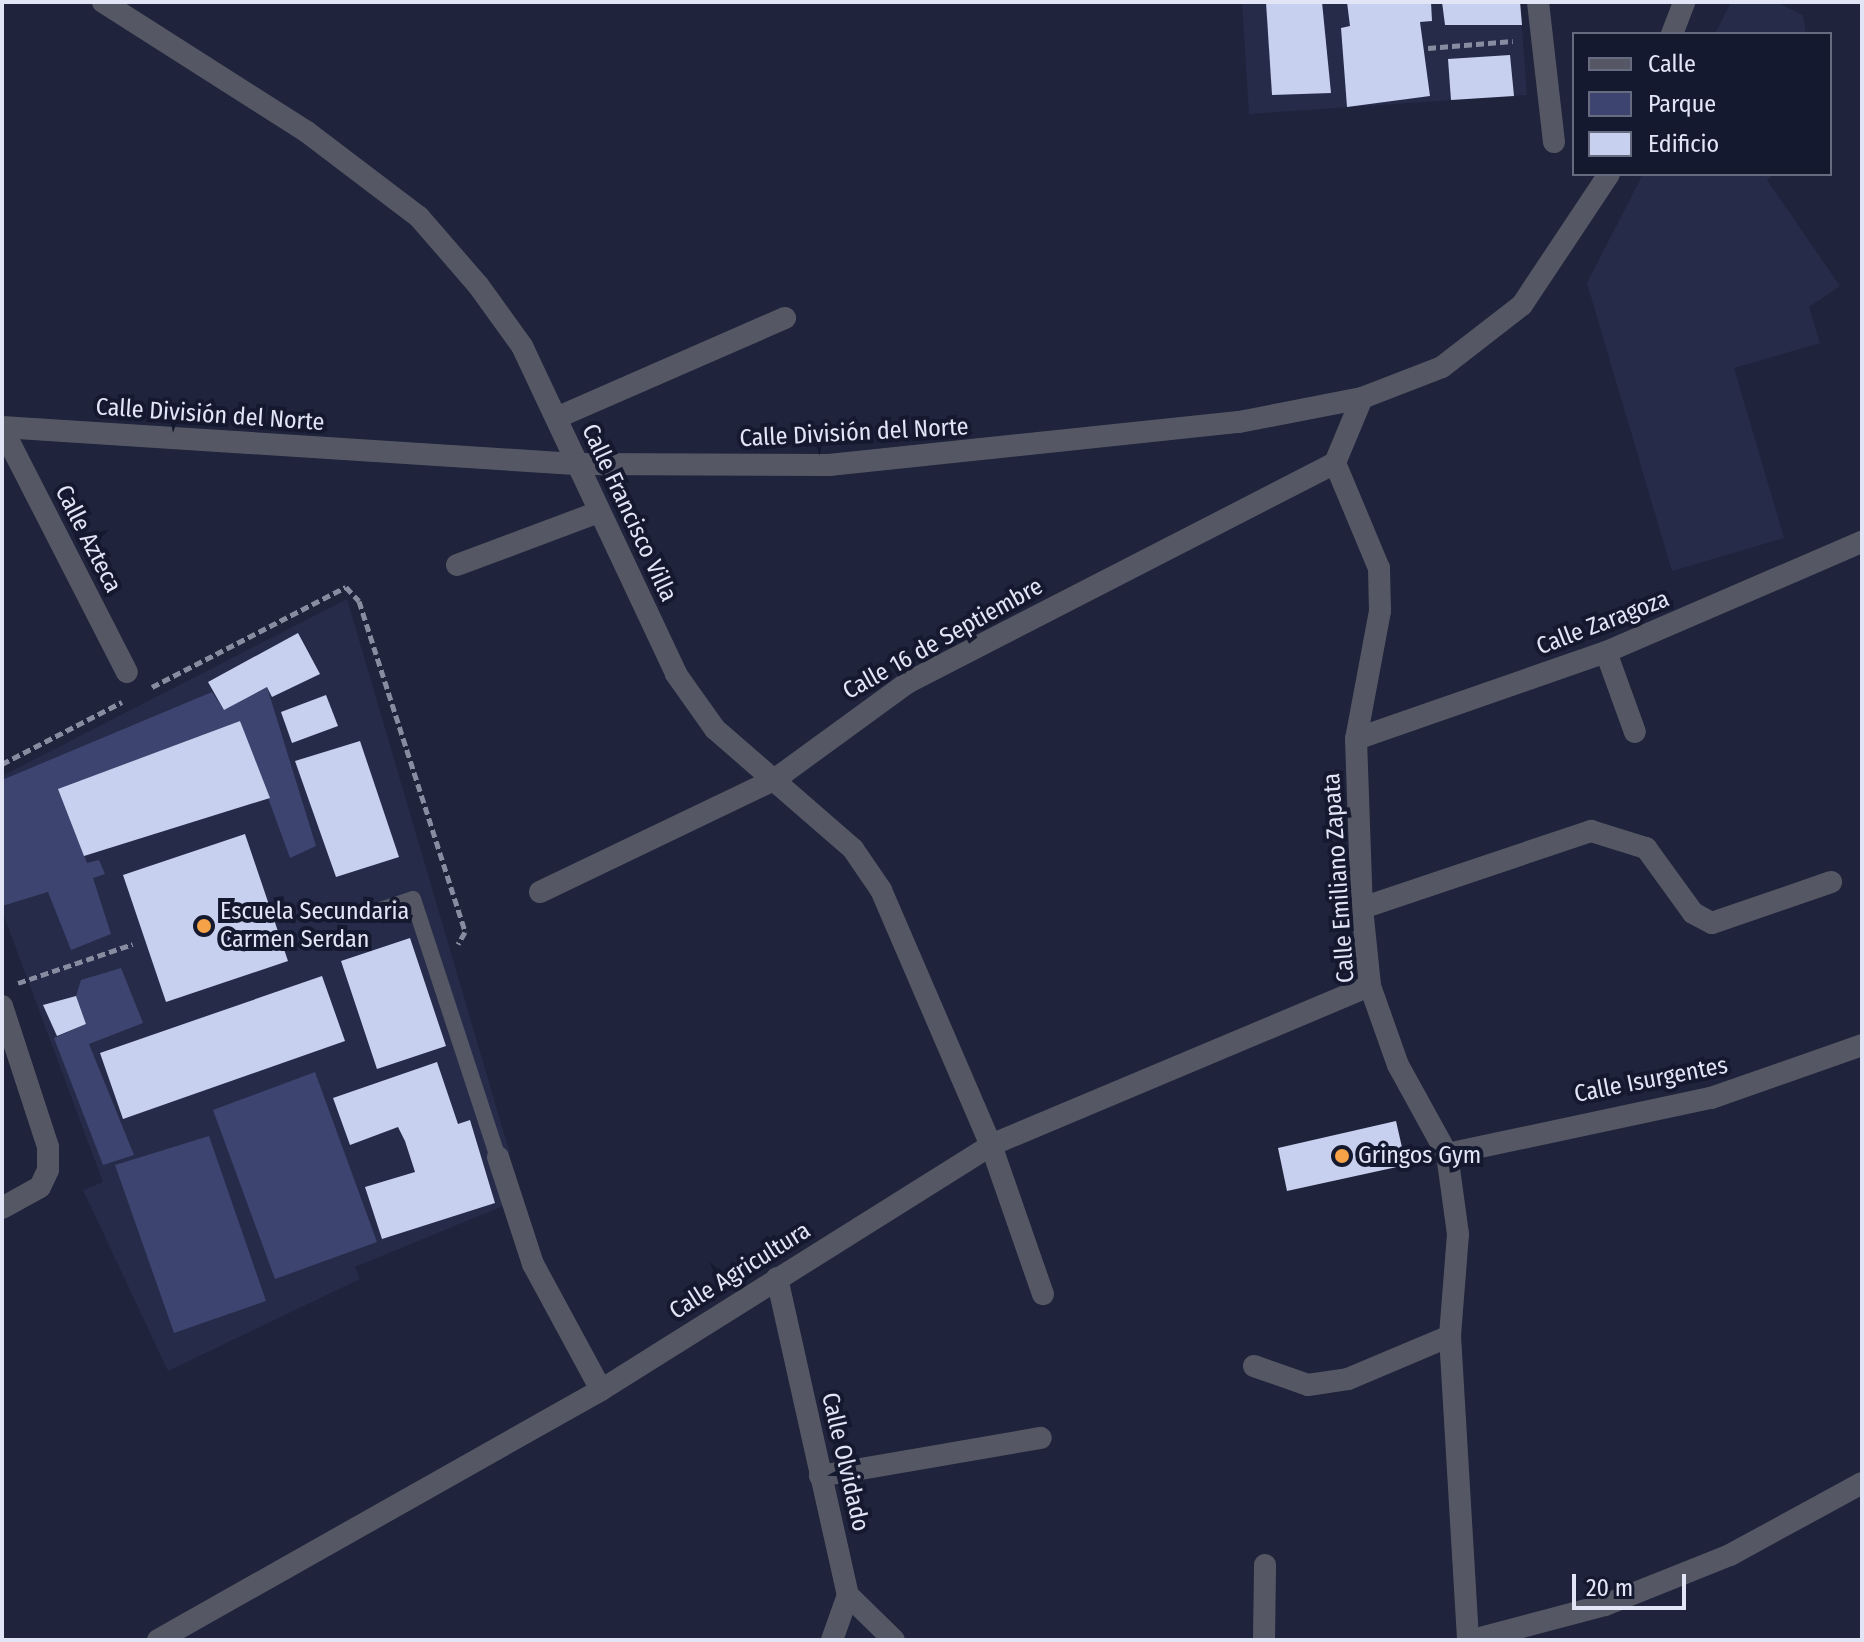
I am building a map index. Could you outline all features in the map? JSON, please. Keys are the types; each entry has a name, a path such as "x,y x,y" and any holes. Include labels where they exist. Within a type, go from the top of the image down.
{"street":[{"name":"Calle Francisco Villa","path":"103,2 307,132 419,217 522,346 676,674 715,729 853,849 881,890 991,1145 1043,1294"},
{"path":"1538,2 1554,142"},
{"path":"1673,32 1684,2"},
{"name":"Calle División del Norte","path":"2,428 576,464 829,465 1049,447 1362,398 1442,367 1522,305 1608,176"},
{"path":"556,418 785,318"},
{"path":"1335,463 1362,398"},
{"name":"Calle Azteca","path":"2,428 127,672"},
{"name":"Calle Emiliano Zapata","path":"1335,463 1379,568 1380,611 1356,739 1362,908 1370,986 1398,1065 1447,1154 1458,1234 1450,1336 1470,1640"},
{"name":"Calle 16 de Septiembre","path":"540,892 774,780 907,683 1335,463"},
{"path":"457,565 599,512"},
{"name":"Calle Zaragoza","path":"1356,739 1606,652 1862,542"},
{"path":"1606,652 1635,732"},
{"path":"1362,908 1591,831 1646,848 1693,913 1712,923 1831,882"},
{"name":"Calle Agricultura","path":"158,1640 601,1390 991,1145 1370,986"},
{"path":"2,1006 48,1147 48,1170 40,1187 2,1208"},
{"name":"Calle Isurgentes","path":"1447,1154 1711,1098 1862,1045"},
{"path":"498,1157 533,1264 601,1390"},
{"name":"Calle Olvidado","path":"777,1278 848,1595"},
{"path":"1254,1366 1308,1385 1348,1379 1450,1336"},
{"path":"820,1476 1041,1438"},
{"path":"1470,1640 1605,1605 1730,1555 1862,1483"},
{"path":"1264,1640 1265,1565"},
{"path":"832,1640 848,1595 894,1640"}],"lane":[{"path":"371,913 413,899 498,1157"}],"path":[{"path":"1428,48 1542,39"},
{"path":"140,693 346,587 359,601 465,932 456,947 461,962"},
{"path":"2,764 126,700"},
{"path":"2,989 133,944"}],"shaded area":[{"path":"1242,2 1520,2 1527,95 1249,114"},
{"path":"1731,2 1776,2 1803,15 1806,32 1716,32"},
{"path":"1642,176 1772,176 1767,180 1840,286 1809,307 1820,343 1734,368 1784,538 1672,571 1587,283"},
{"path":"347,599 510,1154 488,1161 503,1206 355,1267 360,1279 168,1371 83,1190 103,1182 2,911 2,776"}],"green space":[{"path":"267,687 316,846 290,858 240,721 59,789 87,863 99,860 105,874 93,878 111,934 71,950 48,892 2,906 2,780 212,692 224,710"},
{"path":"121,968 143,1023 89,1044 134,1155 103,1165 54,1038 86,1024 76,996 81,980"},
{"path":"315,1072 377,1242 275,1279 213,1110"},
{"path":"209,1136 266,1301 174,1333 115,1165"}],"building":[{"path":"1266,2 1322,2 1331,93 1272,95"},
{"path":"1347,2 1431,2 1432,21 1420,22 1430,96 1347,107 1341,28 1350,26"},
{"path":"1442,2 1520,2 1522,25 1445,25"},
{"path":"1510,55 1514,96 1451,100 1448,59"},
{"path":"298,633 320,674 272,697 267,687 224,710 208,682"},
{"path":"326,695 338,726 292,743 281,712"},
{"path":"240,721 270,798 84,856 58,789"},
{"path":"360,741 399,857 336,877 295,761"},
{"path":"245,834 288,961 166,1002 123,875"},
{"path":"410,938 446,1046 377,1069 341,961"},
{"path":"322,976 345,1041 123,1119 100,1053"},
{"path":"76,996 86,1024 57,1036 43,1005"},
{"path":"437,1062 458,1124 470,1120 495,1203 382,1239 365,1187 415,1172 405,1141 398,1127 350,1145 333,1098"},
{"name":"Gringos Gym","path":"1396,1121 1406,1165 1287,1191 1278,1148"}],"place":[{"name":"Escuela Secundaria Carmen Serdan","path":"204,926"},
{"name":"Gringos Gym","path":"1342,1156"}]}
